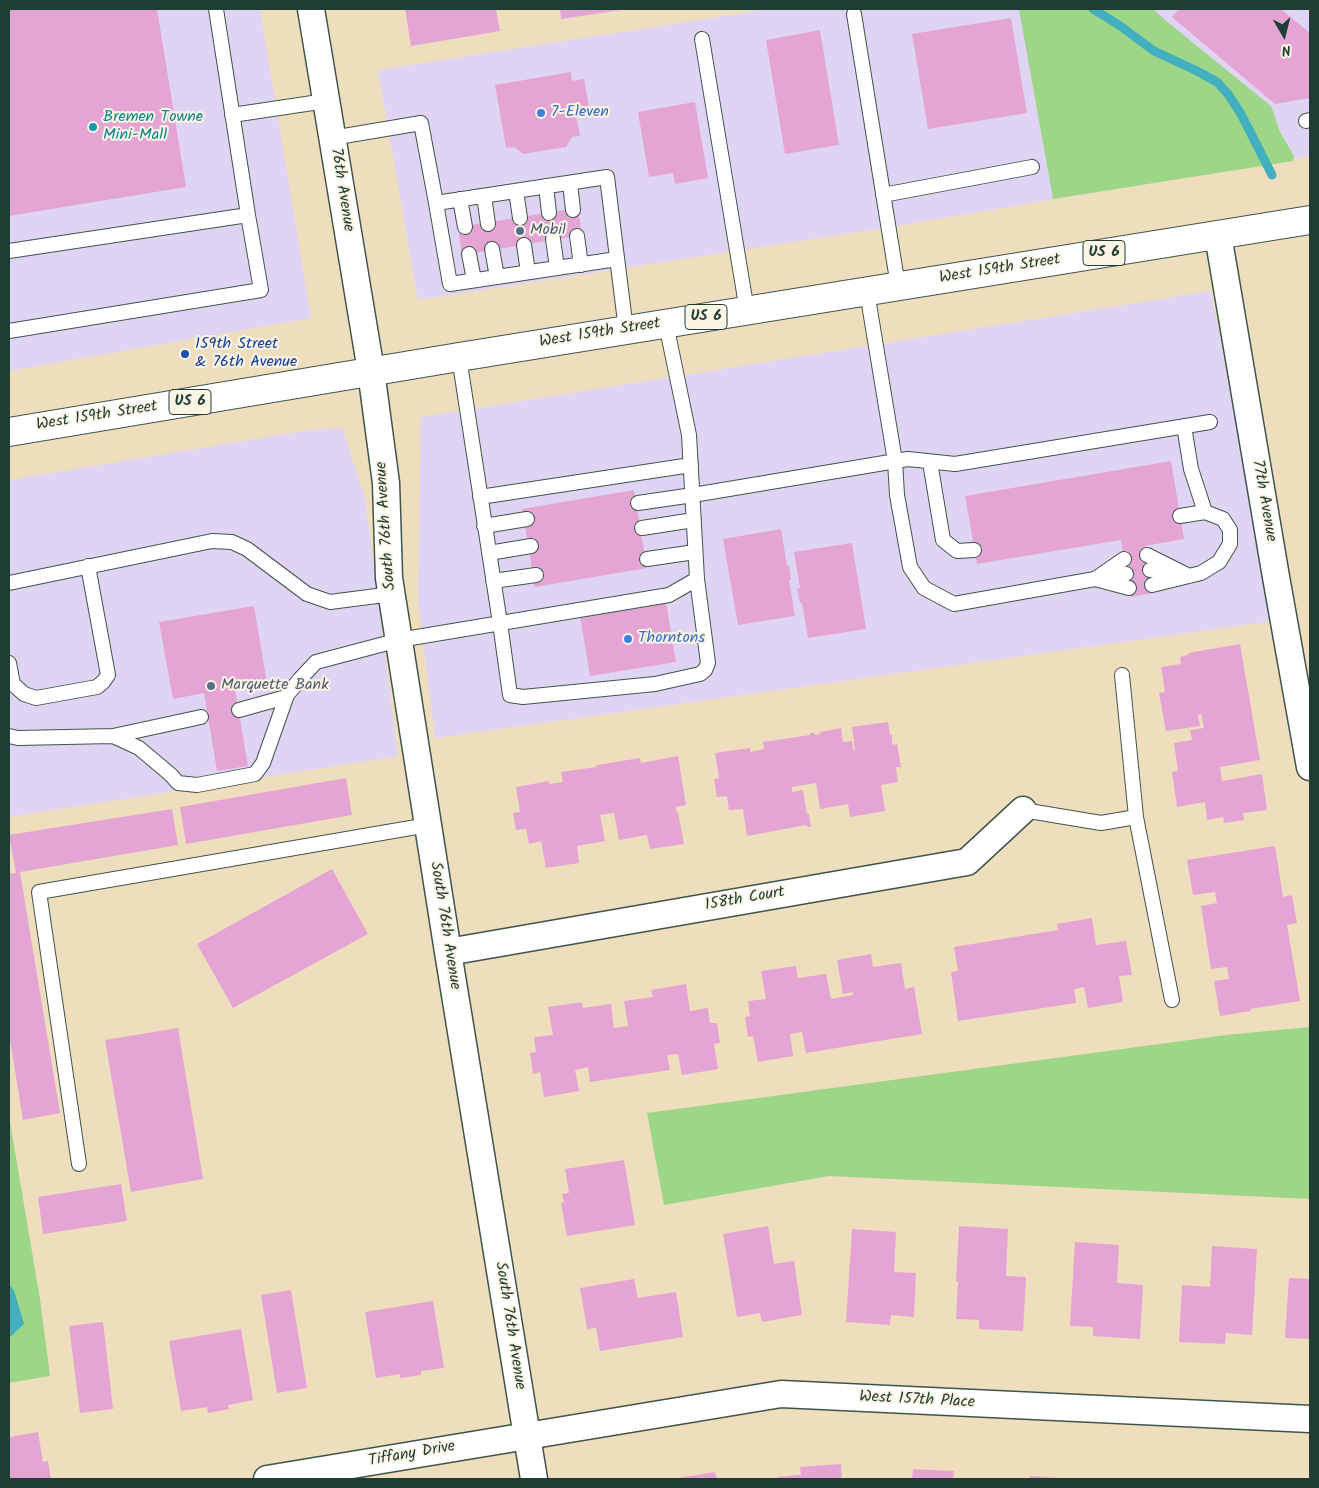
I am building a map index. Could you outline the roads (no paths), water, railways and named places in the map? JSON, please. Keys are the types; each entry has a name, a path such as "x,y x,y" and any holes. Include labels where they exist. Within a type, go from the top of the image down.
{"main road":[{"name":"West 159th Street","path":"9,432 371,371 1310,220"}],"street":[{"name":"76th Avenue","path":"311,9 371,371"},
{"name":"77th Avenue","path":"1218,235 1274,568 1310,767"},
{"name":"South 76th Avenue","path":"371,371 386,483 389,578 534,1479"},
{"name":"158th Court","path":"448,952 967,862 1023,810"},
{"name":"West 157th Place","path":"527,1435 781,1394 1310,1419"},
{"name":"Tiffany Drive","path":"267,1479 527,1435"}],"lane":[{"path":"9,331 261,290 216,9"},
{"path":"854,14 898,286"},
{"path":"702,39 746,311"},
{"path":"232,115 326,101"},
{"path":"332,138 422,123 450,284 618,260"},
{"path":"883,195 1032,167"},
{"path":"436,203 607,177 626,330"},
{"path":"570,183 573,210"},
{"path":"546,186 549,213"},
{"path":"516,191 520,218"},
{"path":"484,196 488,224"},
{"path":"460,199 465,227"},
{"path":"9,251 248,215"},
{"path":"577,236 581,265"},
{"path":"553,239 557,268"},
{"path":"524,245 528,272"},
{"path":"492,249 497,277"},
{"path":"469,254 474,280"},
{"path":"867,292 896,461 897,495 910,567 924,588 954,604 1126,574"},
{"path":"459,357 510,695 523,697 655,684 700,674 708,664 697,579 689,435 666,324"},
{"path":"638,503 908,459 955,464 1210,422"},
{"path":"1184,426 1191,469 1205,512"},
{"path":"930,462 943,540 957,551 974,550"},
{"path":"480,497 691,465"},
{"path":"1152,585 1201,573 1219,562 1230,544 1230,530 1223,519 1205,512 1180,516"},
{"path":"484,526 527,519"},
{"path":"642,528 694,520"},
{"path":"9,583 212,541 232,542 247,549 307,594 330,602 392,594"},
{"path":"489,553 531,546"},
{"path":"647,559 696,552"},
{"path":"1147,555 1189,576"},
{"path":"1095,579 1124,559"},
{"path":"9,663 12,684 24,694 36,698 97,687 103,682 108,675 88,566"},
{"path":"1150,570 1189,576"},
{"path":"493,581 536,575"},
{"path":"113,736 139,748 178,783 197,785 255,774 262,763 286,698 316,662 399,640 669,595 697,579"},
{"path":"1095,579 1129,588"},
{"path":"1122,676 1136,817 1172,1000"},
{"path":"239,710 286,698"},
{"path":"9,736 18,738 113,736 201,717"},
{"path":"1023,810 1101,823 1136,817"},
{"path":"79,1164 38,892 428,825"}],"water":[{"path":"9,1285 14,1290 24,1324 9,1338"}],"waterway":[{"path":"1093,9 1119,25 1154,51 1217,82 1228,94 1241,114 1272,175"}],"place":[{"name":"7-Eleven","path":"541,113"},
{"name":"Bremen Towne Mini-Mall","path":"93,127"},
{"name":"Mobil","path":"520,231"},
{"name":"159th Street & 76th Avenue","path":"185,354"},
{"name":"Thorntons","path":"628,639"},
{"name":"Marquette Bank","path":"211,686"}]}
